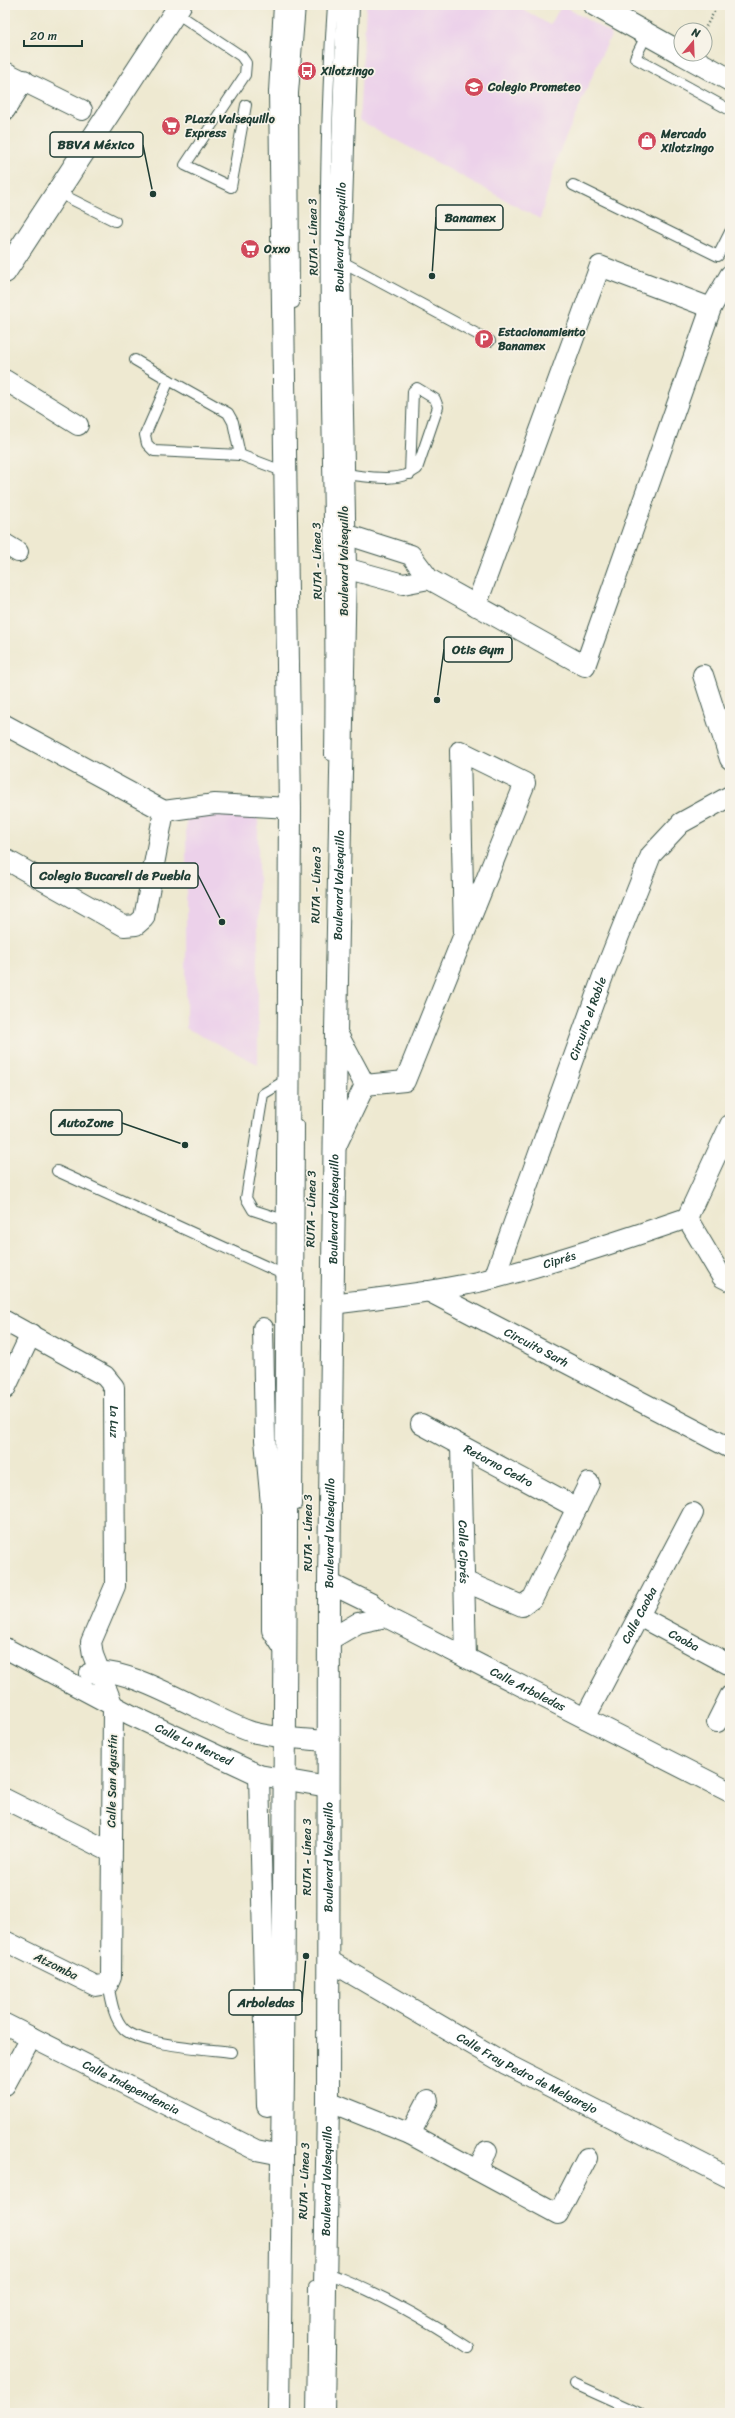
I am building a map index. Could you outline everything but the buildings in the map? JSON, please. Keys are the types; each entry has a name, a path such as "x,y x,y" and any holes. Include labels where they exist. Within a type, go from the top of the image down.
{"main road":[{"path":"279,2413 282,2156 290,1780 290,1736 286,1652 285,1515 290,808 280,92 285,5"},
{"name":"Boulevard Valsequillo","path":"323,2413 328,2101 328,1960 324,1741 329,1640 332,1304 336,1146 336,1031 345,568 340,260 348,5"},
{"path":"598,6 673,48"},
{"path":"5,272 177,8"},
{"path":"698,62 730,80"}],"street":[{"path":"5,72 24,80 82,110"},
{"path":"5,110 24,80"},
{"path":"476,606 600,266 711,308"},
{"path":"345,534 411,555 429,579 585,666 711,308 730,275"},
{"path":"5,380 78,425"},
{"path":"345,568 403,584 429,579"},
{"path":"703,674 730,759"},
{"path":"5,725 164,811 215,804 290,808"},
{"path":"365,1085 405,1081 464,936 525,783 460,751 464,936"},
{"name":"Circuito el Roble","path":"494,1278 603,976 651,855 681,823 730,796"},
{"path":"5,859 124,926 136,925 144,918 164,811"},
{"path":"336,1031 365,1085"},
{"path":"336,1146 365,1085"},
{"path":"730,1125 687,1218 722,1277 730,1281"},
{"name":"Ciprés","path":"428,1291 494,1278 594,1250 687,1218"},
{"path":"332,1304 428,1291"},
{"name":"Circuito Sarh","path":"428,1291 730,1448"},
{"name":"La Luz","path":"5,1321 105,1376 114,1387 115,1586"},
{"path":"263,1328 265,1440 285,1515"},
{"path":"5,1389 31,1334"},
{"name":"Retorno Cedro","path":"421,1424 577,1508"},
{"name":"Calle Ciprés","path":"460,1446 466,1658"},
{"path":"464,1581 522,1606 529,1603 533,1598 589,1483"},
{"name":"Calle Caoba","path":"585,1718 693,1513"},
{"name":"Calle Arboledas","path":"329,1584 372,1604 386,1617 730,1792"},
{"name":"Calle San Agustín","path":"108,1984 111,1977 113,1706 99,1670 91,1642 115,1586"},
{"name":"Caoba","path":"639,1616 730,1664"},
{"path":"329,1640 358,1623 386,1617"},
{"name":"Calle La Merced","path":"5,1648 113,1706 198,1748 259,1775 324,1786"},
{"path":"67,1680 99,1670 130,1677 252,1732 324,1741"},
{"path":"717,1722 730,1696"},
{"path":"259,1775 267,2106"},
{"path":"5,1799 111,1852"},
{"name":"Atzomba","path":"5,1941 96,1986 108,1984"},
{"name":"Calle Fray Pedro de Melgarejo","path":"328,1960 506,2064 730,2178"},
{"name":"Calle Independencia","path":"5,2024 256,2150 282,2156"},
{"path":"5,2085 31,2037"},
{"path":"410,2134 428,2100"},
{"path":"328,2101 410,2134 558,2214 587,2158"},
{"path":"477,2170 487,2151"}],"lane":[{"path":"294,310 293,93 300,5"},
{"name":"RUTA - Línea 3","path":"330,768 326,186 328,86 333,5"},
{"path":"177,8 241,56 246,63 245,75 185,165 231,187 246,105"},
{"path":"647,34 635,58 730,110"},
{"path":"573,185 718,256 730,232"},
{"path":"57,192 114,221"},
{"path":"340,260 490,341"},
{"path":"285,1515 300,1230 294,326"},
{"path":"135,360 228,413 234,422 240,455"},
{"path":"169,380 145,435 147,444 154,451 240,455 285,472"},
{"path":"343,474 386,478 410,474 417,468 421,461 438,407 435,399 417,388 413,391 410,474"},
{"name":"RUTA - Línea 3","path":"324,1741 322,1391 330,784"},
{"path":"288,1079 263,1094 246,1198 252,1210 288,1221"},
{"path":"56,1171 287,1276"},
{"path":"290,1736 296,1562"},
{"path":"289,2413 290,1780"},
{"name":"RUTA - Línea 3","path":"312,2413 324,1786"},
{"path":"108,1984 116,2016 124,2029 140,2039 232,2052"},
{"path":"325,2272 346,2280 439,2328 469,2348"},
{"path":"575,2384 639,2413"}],"path":[{"path":"708,22 718,5"}],"shaded area":[{"name":"Colegio Prometeo","path":"366,5 515,5 550,25 562,5 612,34 557,158 540,219 359,120"},
{"path":"186,811 258,816 258,1064 186,1028"}],"place":[{"name":"Xilotzingo","path":"307,71"},
{"name":"Colegio Prometeo","path":"474,87"},
{"name":"PLaza Valsequillo Express","path":"171,126"},
{"name":"Mercado Xilotzingo","path":"647,141"},
{"name":"BBVA México","path":"153,194"},
{"name":"Oxxo","path":"250,249"},
{"name":"Banamex","path":"432,276"},
{"name":"Estacionamiento Banamex","path":"484,339"},
{"name":"Otis Gym","path":"437,700"},
{"name":"Colegio Bucareli de Puebla","path":"222,922"},
{"name":"AutoZone","path":"185,1145"},
{"name":"Arboledas","path":"306,1956"}]}
